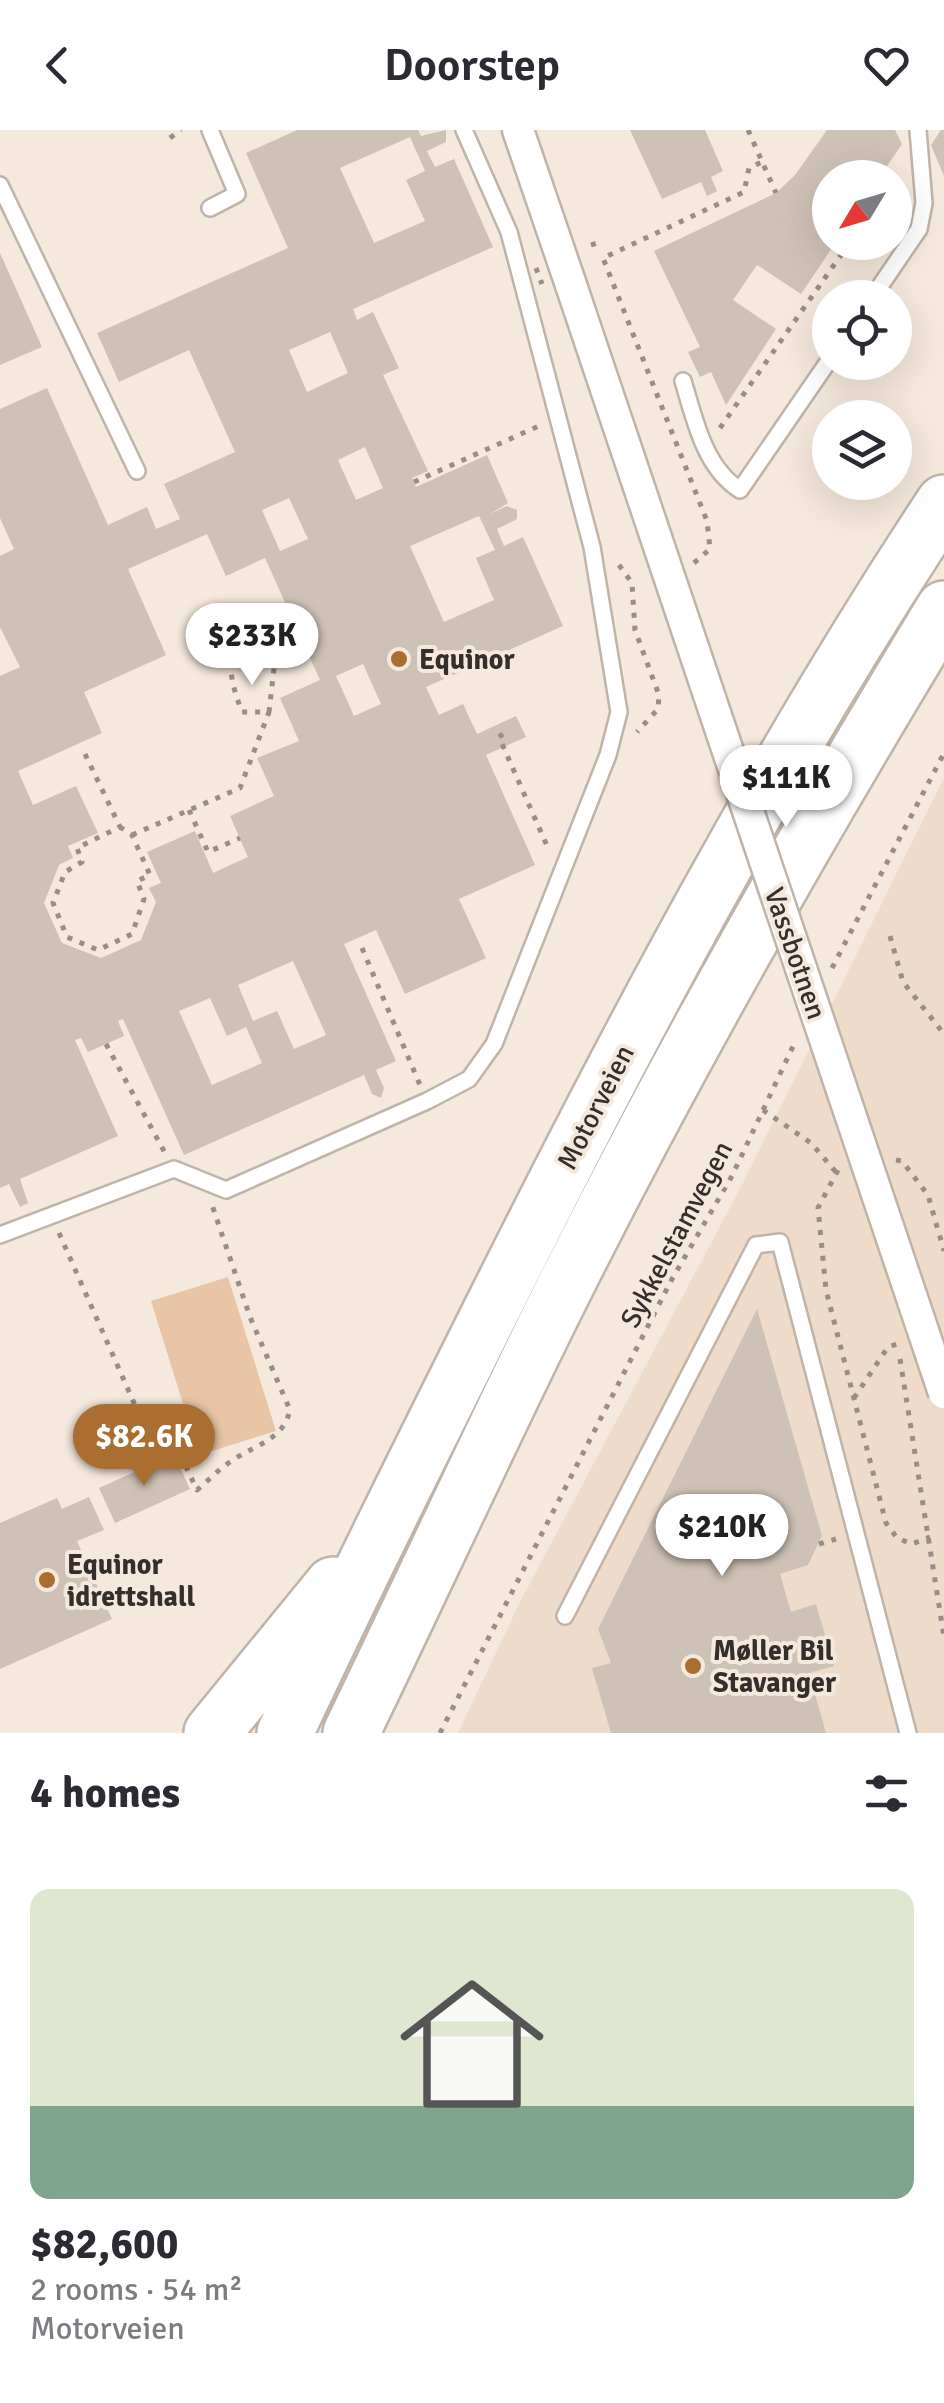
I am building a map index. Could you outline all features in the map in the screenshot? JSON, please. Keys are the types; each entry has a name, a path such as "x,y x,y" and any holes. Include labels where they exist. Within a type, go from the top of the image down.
{"highway":[{"name":"Motorveien","path":"286,1733 378,1537 639,1021 796,742 944,503"},
{"name":"Motorveien","path":"351,1733 572,1276 795,860 944,609"},
{"path":"379,1733 480,1506 506,1411"},
{"path":"212,1733 328,1590 378,1537"}],"street":[{"name":"Vassbotnen","path":"518,130 944,1393"}],"lane":[{"path":"210,130 238,194 210,208"},
{"path":"0,1235 174,1169 226,1190 427,1102 469,1079 494,1044 608,755 618,712 592,547 509,232 464,130"},
{"path":"884,280 919,229 924,203 918,130"},
{"path":"0,185 137,471"},
{"path":"683,381 700,436 721,478 740,490 816,380"},
{"path":"565,1616 756,1245 780,1242 908,1733"}],"path":[{"path":"170,138 181,130"},
{"path":"748,130 776,193"},
{"path":"690,566 710,549 708,521 602,258 744,192 750,168 762,162"},
{"path":"676,446 722,427 838,260"},
{"path":"414,482 544,424"},
{"path":"608,755 625,745 658,710 660,695 635,630 632,583"},
{"path":"132,836 240,788 269,712 276,660 254,617 238,626 231,644 229,679 242,712 269,712"},
{"path":"262,633 293,620"},
{"path":"503,734 498,737 562,878"},
{"path":"824,984 944,753"},
{"path":"86,754 120,828 132,836 150,875 137,881 144,899 132,934 98,950 67,936 53,903 65,872 82,862 76,848 120,828"},
{"path":"189,810 208,852 240,838"},
{"path":"890,936 903,982 944,1034"},
{"path":"362,948 427,1102"},
{"name":"Sykkelstamvegen","path":"440,1733 797,1038"},
{"path":"106,1044 174,1169"},
{"path":"763,1110 811,1143 835,1171"},
{"path":"889,1159 902,1161 928,1195 944,1251"},
{"path":"848,1166 835,1171 818,1208 826,1290 886,1523 897,1538 912,1544 930,1538"},
{"path":"51,1216 152,1446 172,1437 197,1490 234,1459 278,1435 290,1410 250,1317 203,1181"},
{"path":"894,1332 944,1638"},
{"path":"853,1398 861,1392 888,1347 897,1344"}],"shaded area":[{"path":"944,778 944,1733 458,1733 520,1602 743,1183"},
{"path":"228,1277 276,1431 199,1455 151,1301"}],"building":[{"name":"Equinor","path":"297,130 418,130 421,136 446,130 446,142 427,151 435,167 454,159 493,247 353,309 357,320 373,312 399,368 383,375 428,471 412,478 416,487 487,455 508,503 490,514 507,506 517,510 517,519 497,529 504,546 523,537 563,626 426,687 439,715 463,704 477,734 516,716 526,737 486,755 535,865 459,899 486,958 405,994 376,930 344,944 396,1061 376,1070 384,1088 381,1098 372,1094 364,1075 184,1155 123,1019 118,1021 124,1036 88,1052 81,1038 75,1040 118,1136 20,1179 28,1203 20,1207 9,1184 0,1188 0,676 20,667 0,627 0,556 14,549 0,518 0,409 47,388 108,525 147,507 156,529 180,519 164,484 235,452 189,350 119,382 97,333 288,248 246,153","holes":["410,137 425,171 406,180 425,221 374,243 340,168","330,332 348,373 307,392 289,350","365,447 383,488 356,500 338,460","289,498 308,539 280,551 262,510","479,516 495,550 476,558 494,600 444,622 410,546","207,534 226,576 265,558 320,680 280,698 299,741 257,758 274,796 230,816 248,857 213,873 195,831 147,852 161,883 149,888 156,902 141,940 101,958 62,943 44,903 59,865 73,858 68,846 98,833 76,786 33,805 18,771 102,733 84,692 166,655 128,569","363,664 381,704 354,716 336,676","293,961 326,1035 294,1049 277,1011 253,1021 238,985","210,998 227,1036 246,1027 262,1063 212,1085 179,1011"]},
{"path":"630,130 705,130 723,171 711,177 717,191 707,196 701,182 662,199"},
{"path":"827,130 895,130 902,144 891,160 812,160 812,260 824,260 801,294 757,265 733,300 776,329 726,405 711,372 700,377 688,352 700,347 654,251 776,193 795,175"},
{"path":"944,130 944,176 931,145"},
{"path":"0,253 42,347 0,365"},
{"path":"757,1309 822,1536 808,1565 780,1574 791,1612 816,1604 834,1666 809,1673 826,1733 611,1733 592,1668 611,1663 598,1629"},
{"path":"174,1454 190,1489 115,1523 99,1488"},
{"name":"Equinor idrettshall","path":"89,1497 104,1530 77,1541 112,1619 0,1669 0,1523 57,1498 62,1509"}],"place":[{"name":"Equinor","path":"399,659"},
{"name":"Equinor idrettshall","path":"47,1580"},
{"name":"Møller Bil Stavanger","path":"693,1666"}]}
